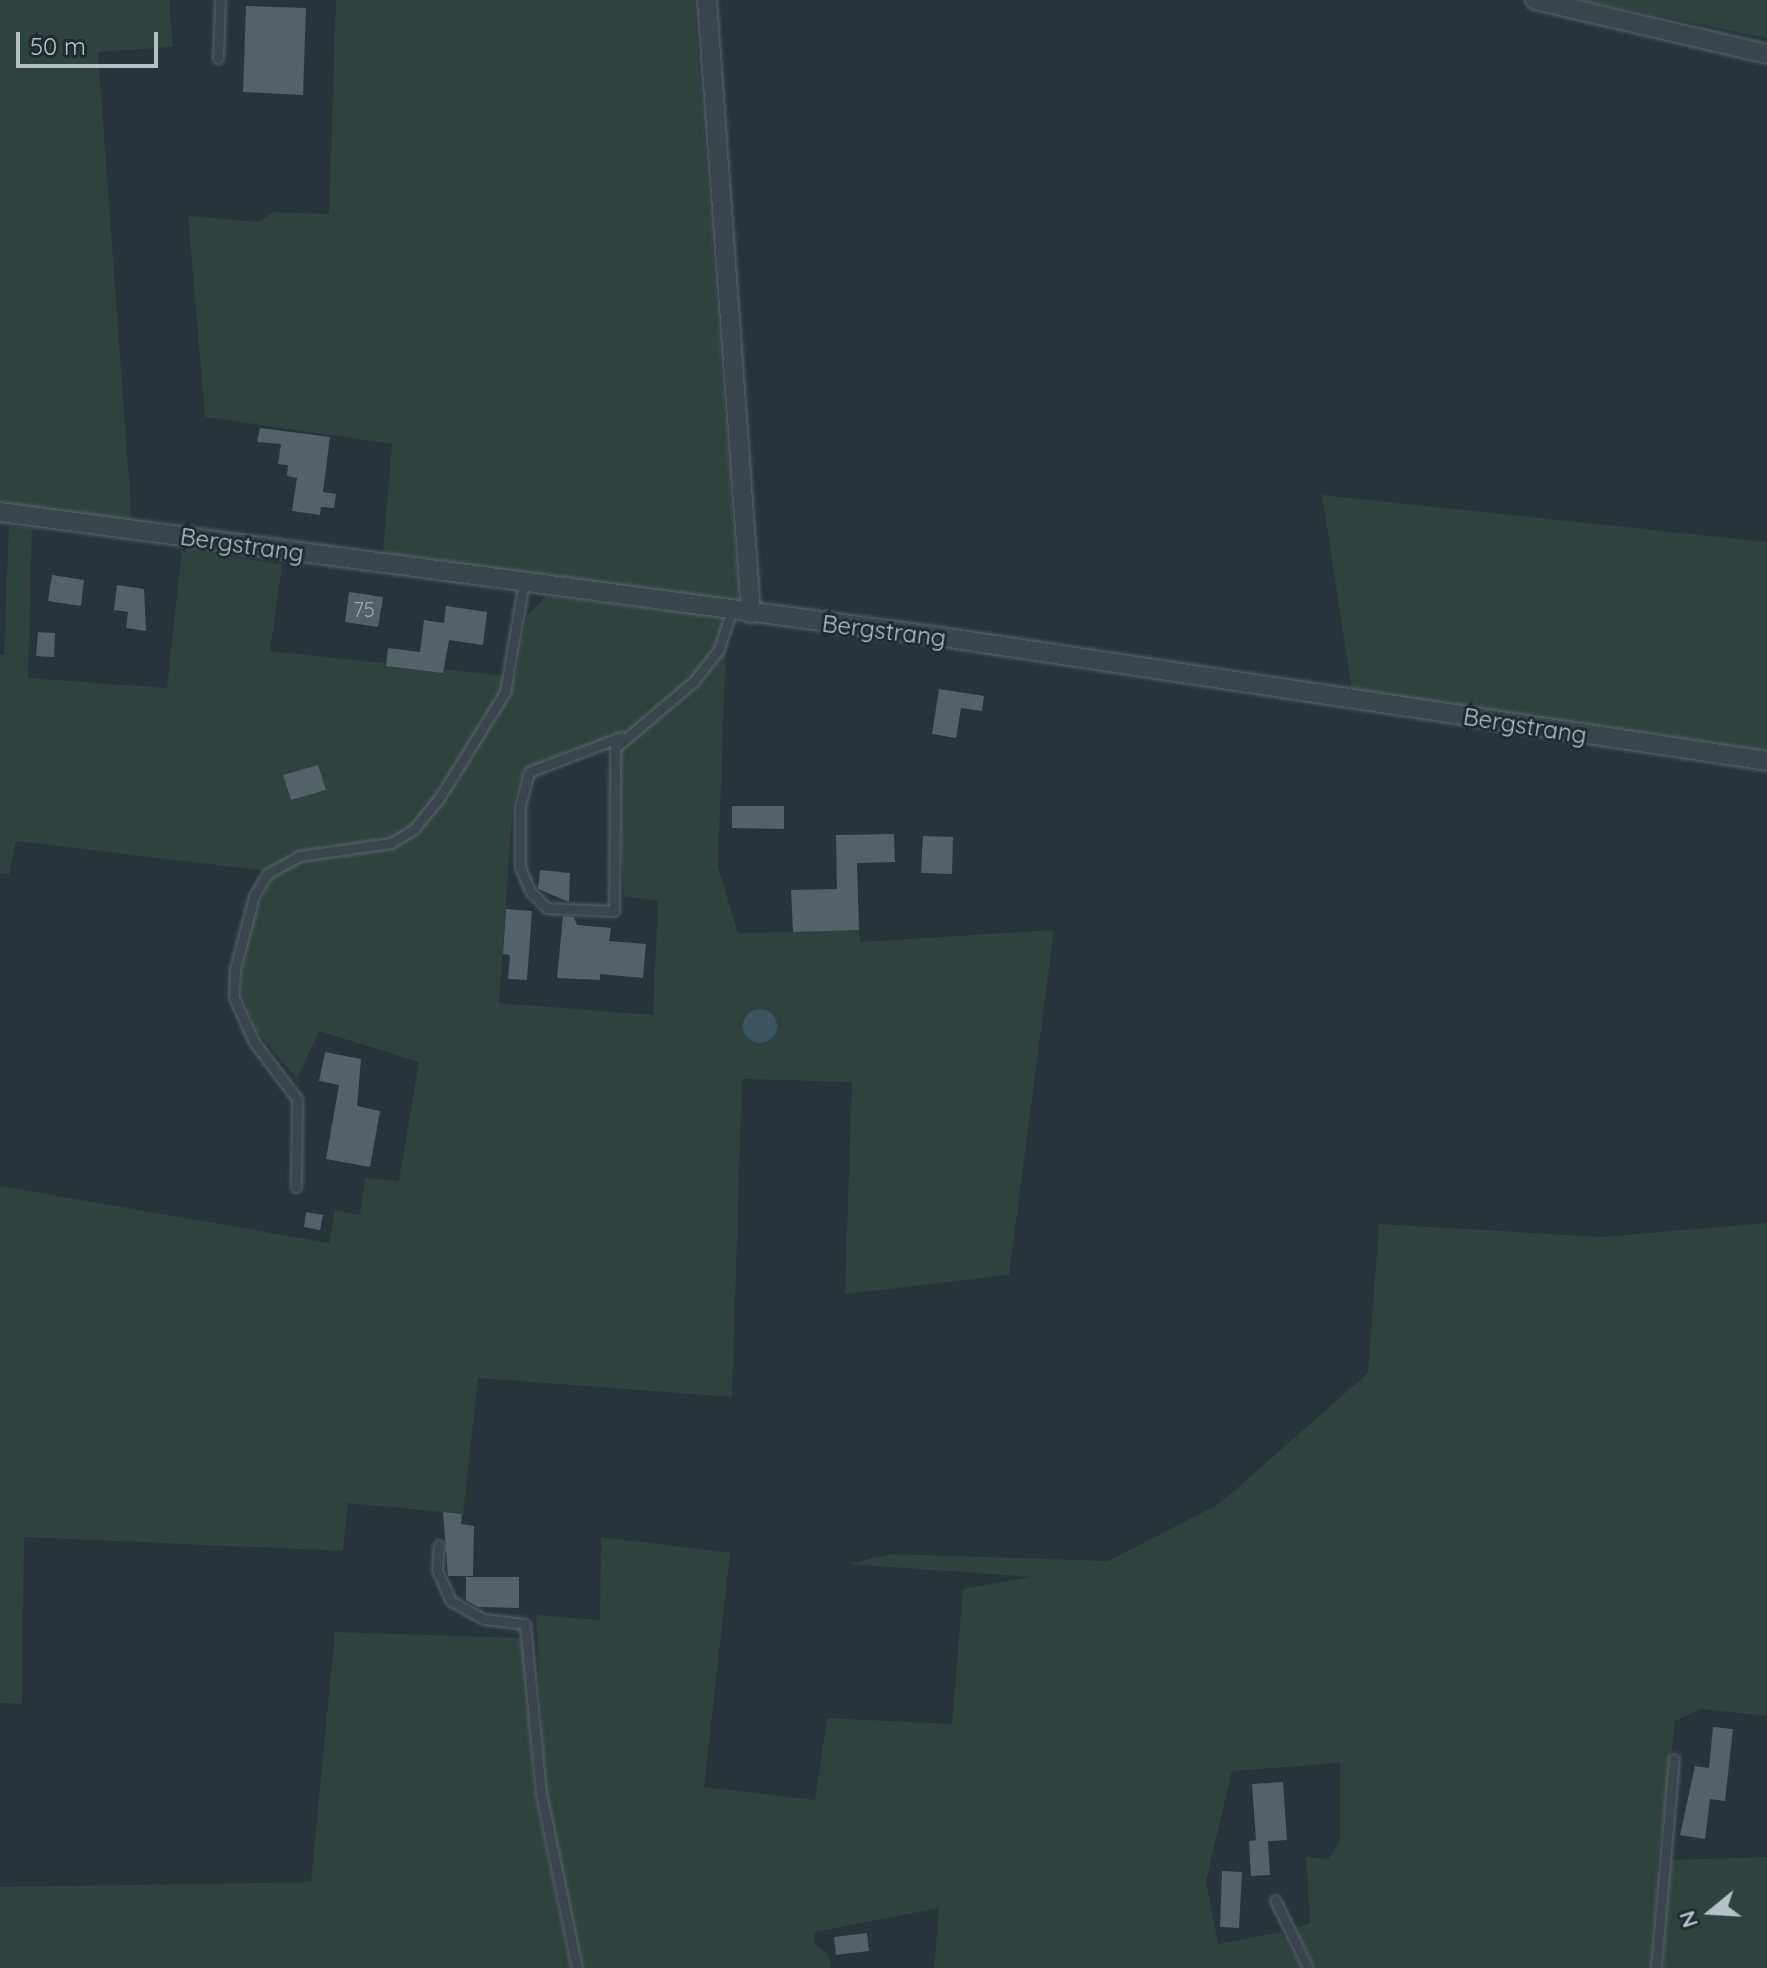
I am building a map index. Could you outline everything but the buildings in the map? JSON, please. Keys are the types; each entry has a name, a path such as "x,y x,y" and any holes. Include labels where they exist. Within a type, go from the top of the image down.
{"street":[{"path":"707,0 751,613"},
{"path":"1535,0 1767,54"},
{"name":"Bergstrang","path":"0,512 731,613 751,613 1767,761"}],"lane":[{"path":"218,58 220,0"},
{"path":"296,1187 297,1099 254,1042 234,997 235,969 254,896 267,874 299,856 391,843 414,829 440,797 505,692 524,582"},
{"path":"621,737 614,766 614,911 547,908 530,891 520,867 520,805 529,772 621,737 670,705 719,649 731,613"},
{"path":"439,1545 437,1570 451,1601 484,1619 525,1624 541,1793 577,1968"},
{"path":"1656,1968 1674,1759"},
{"path":"1275,1900 1308,1968"}],"green space":[{"path":"0,0 169,0 173,47 98,52 132,522 0,504"},
{"path":"336,0 694,0 739,602 383,553 392,444 205,417 188,216 259,222 273,212 329,214"},
{"path":"1582,0 1767,0 1767,38"},
{"path":"1322,495 1767,542 1767,751 1352,691"},
{"path":"9,526 32,528 28,678 167,688 182,548 282,565 270,651 516,677 527,616 546,596 727,617 718,867 738,933 859,930 860,942 1054,930 1009,1275 845,1294 852,1082 742,1079 732,1397 478,1378 463,1514 348,1503 343,1551 24,1537 22,1704 0,1703 0,1186 329,1243 335,1210 360,1215 365,1178 399,1181 419,1062 319,1031 297,1079 257,1032 243,997 241,969 248,929 274,872 16,841 9,875 0,873 0,655 4,655","holes":["614,737 624,896 658,901 653,1015 499,1003 513,802 523,771"]},
{"path":"1767,1223 1767,1716 1701,1709 1675,1721 1658,1860 1652,1968 1317,1968 1295,1929 1310,1923 1306,1857 1328,1859 1340,1841 1340,1763 1232,1771 1206,1881 1218,1944 1281,1932 1301,1968 934,1968 939,1908 815,1932 814,1942 829,1956 831,1968 582,1968 545,1790 536,1615 600,1620 601,1537 730,1553 704,1787 815,1800 827,1718 952,1724 963,1589 1031,1577 848,1564 892,1554 1108,1561 1219,1504 1368,1373 1379,1224 1603,1237"},
{"path":"335,1632 523,1638 534,1788 571,1968 0,1968 0,1887 311,1882"},
{"path":"1767,1857 1767,1968 1664,1968 1667,1860"}],"water":[{"path":"760,1009 772,1014 777,1026 772,1038 760,1043 748,1038 743,1026 748,1014"}]}
